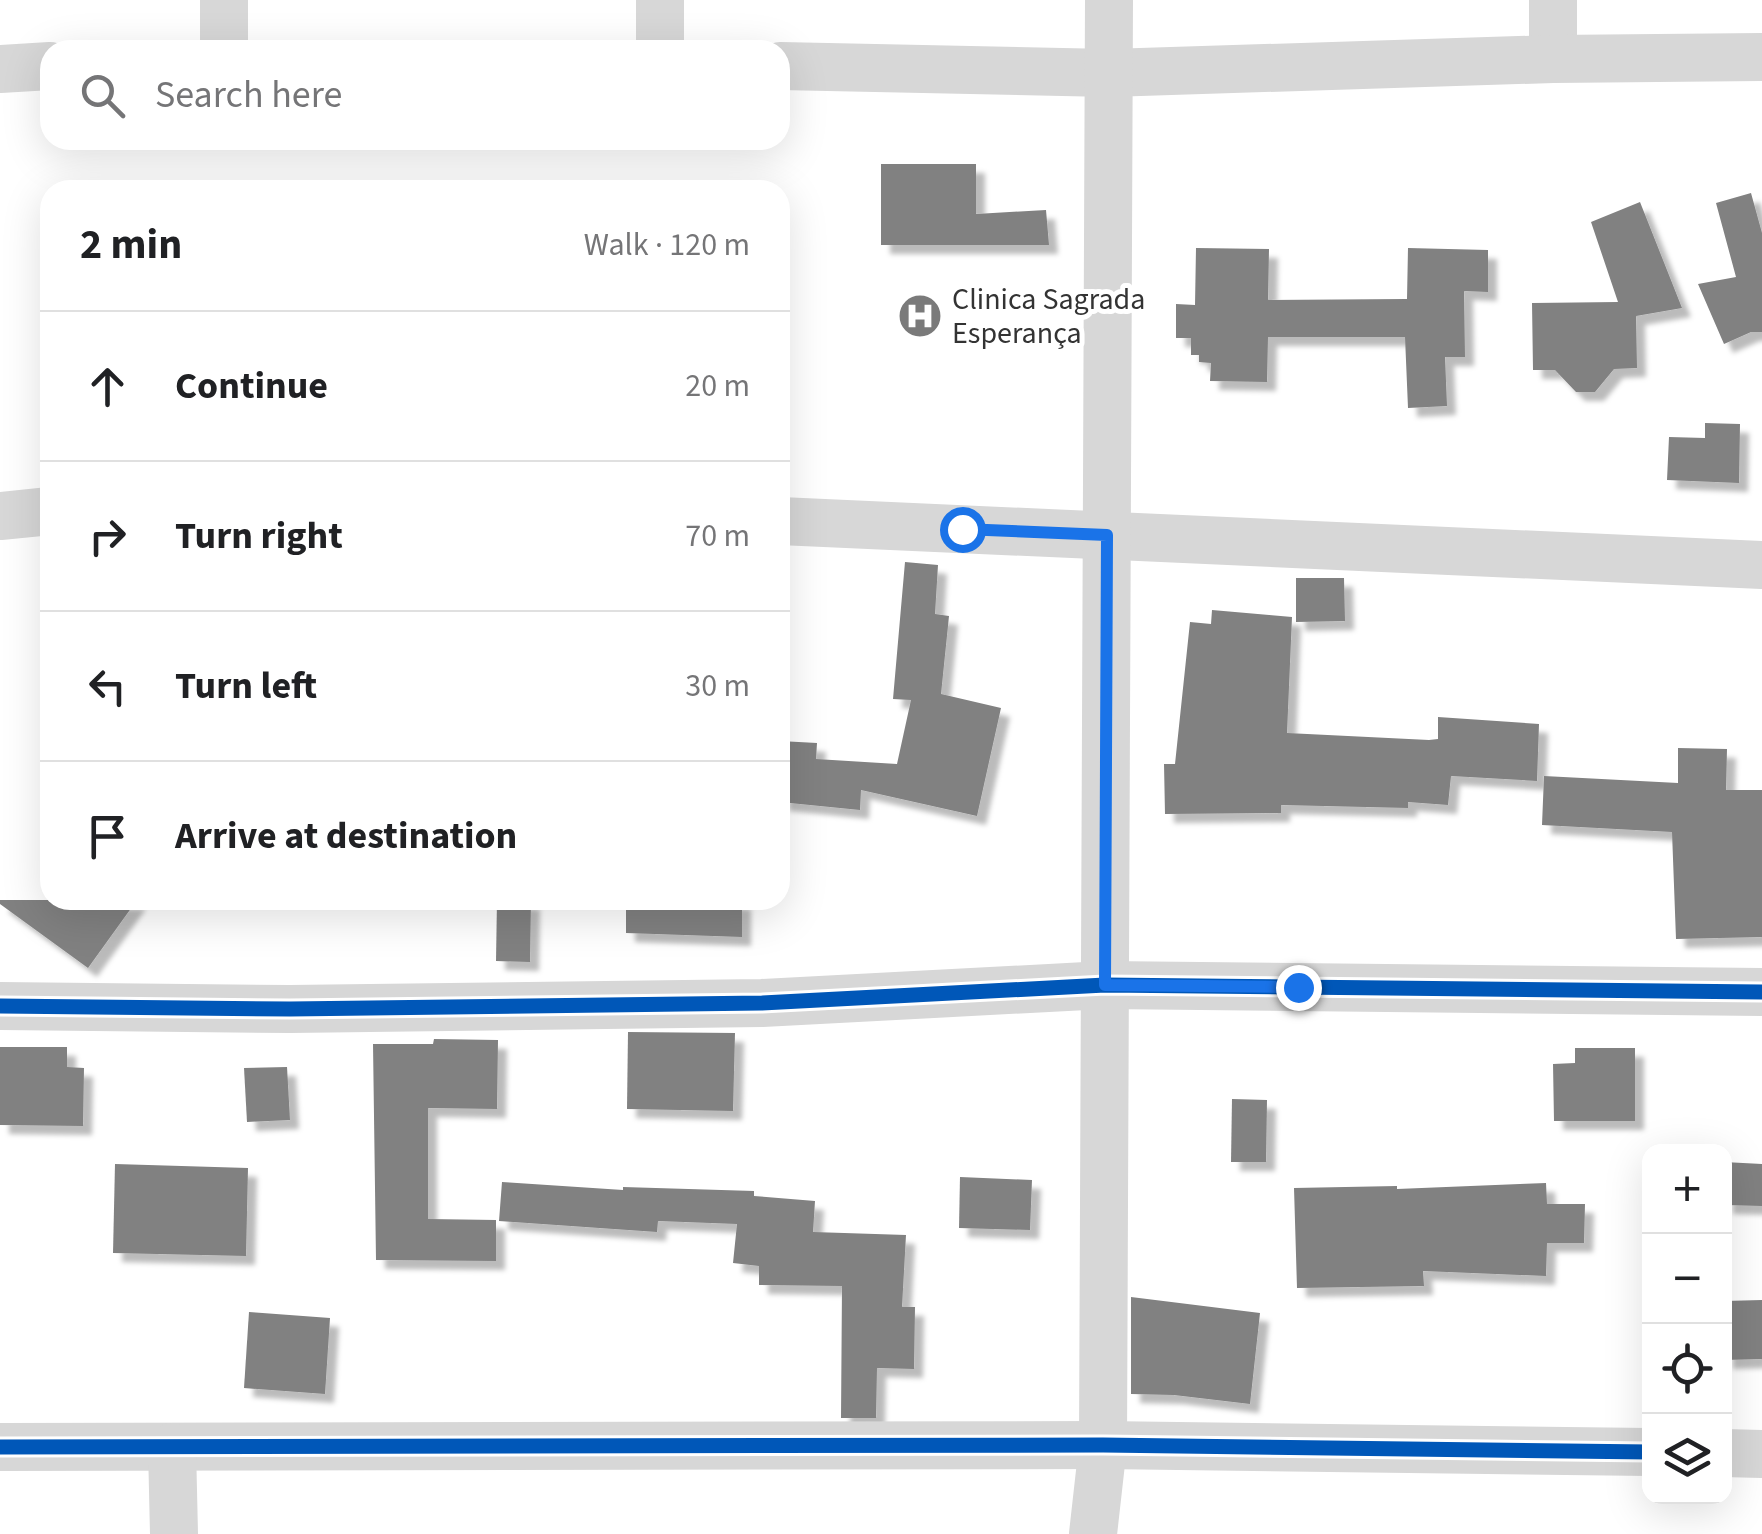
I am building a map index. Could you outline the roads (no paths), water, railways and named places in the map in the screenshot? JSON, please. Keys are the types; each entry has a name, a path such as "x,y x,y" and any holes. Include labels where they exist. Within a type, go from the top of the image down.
{"street":[{"path":"224,0 224,40"},
{"path":"660,0 660,40"},
{"path":"1092,1534 1103,1445 1109,0"},
{"path":"1553,58 1554,0"},
{"path":"790,66 1108,73 1553,58 1762,57"},
{"path":"0,69 40,67"},
{"path":"0,516 40,511"},
{"path":"790,521 1762,564"},
{"path":"0,1006 290,1009 762,1003 1105,985 1762,992"},
{"path":"0,1448 1103,1445 1642,1452"},
{"path":"172,1447 174,1534"},
{"path":"1732,1454 1762,1454"}],"place":[{"name":"Clinica Sagrada Esperança","path":"920,316"}]}
